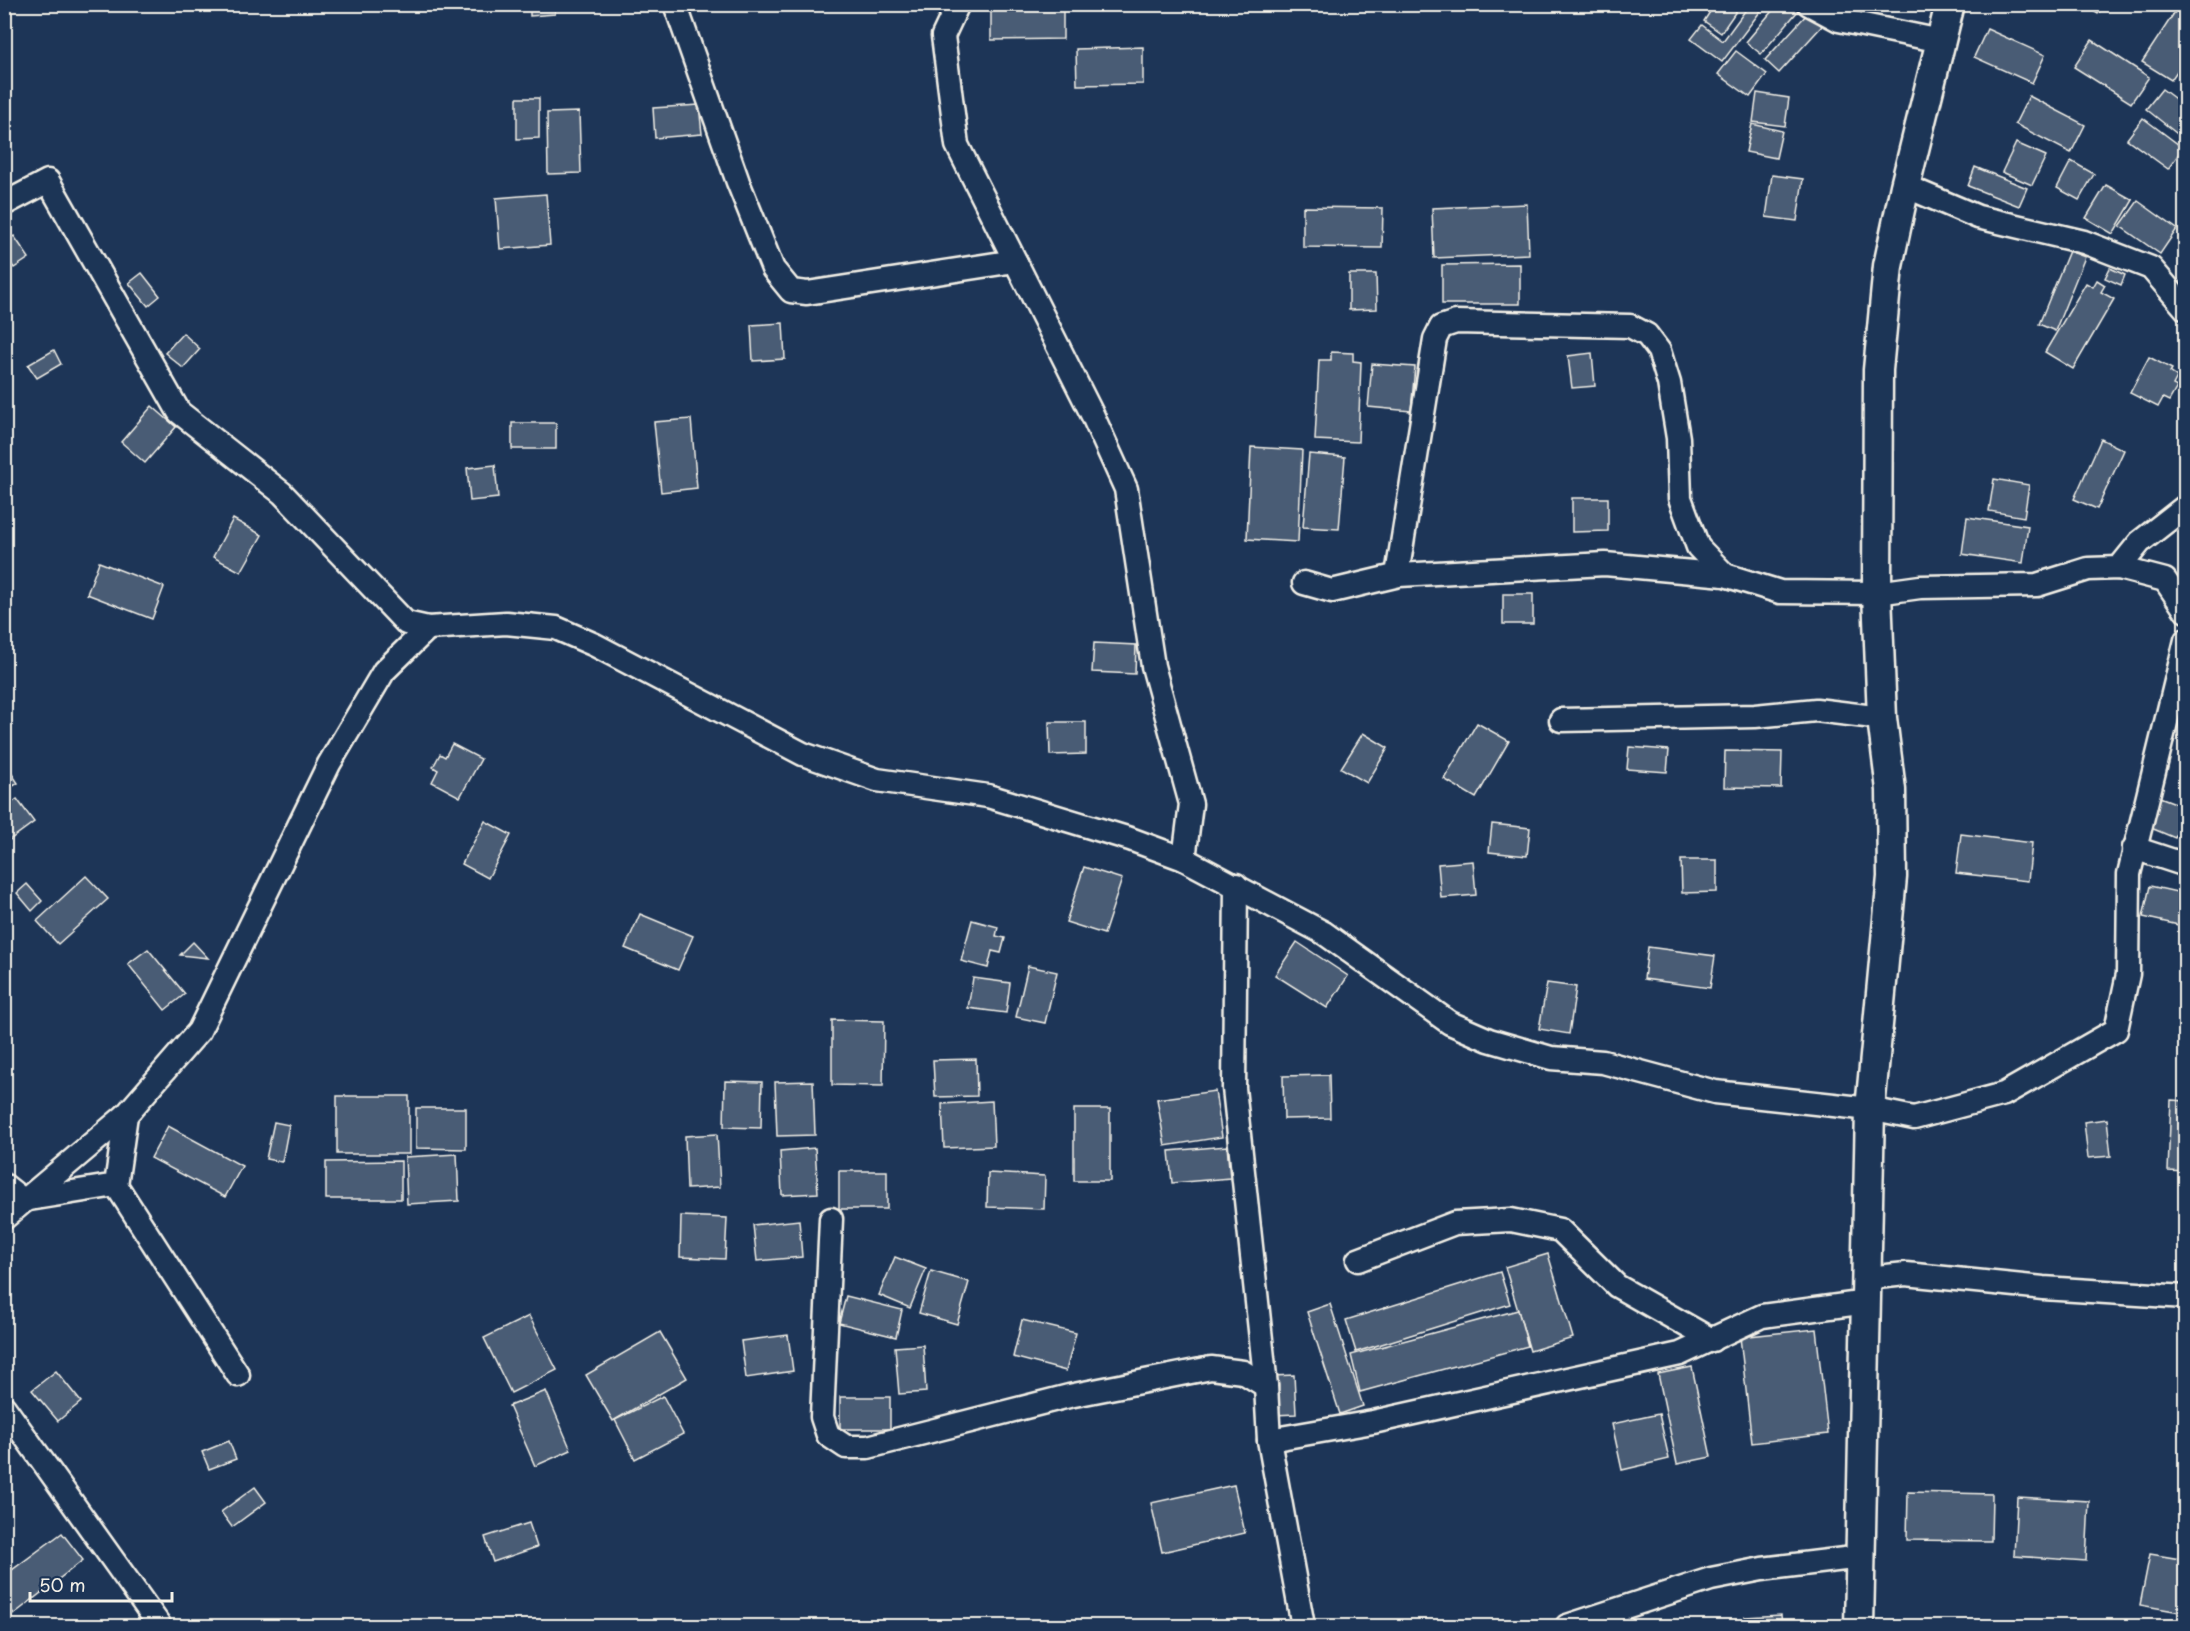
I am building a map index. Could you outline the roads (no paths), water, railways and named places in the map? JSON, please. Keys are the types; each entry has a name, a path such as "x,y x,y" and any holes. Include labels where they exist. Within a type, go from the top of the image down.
{"street":[{"path":"675,4 738,182 773,269 791,291 807,293 1015,261"},
{"path":"958,4 943,36 957,145 1126,489 1153,666 1191,804 1184,859"},
{"path":"1809,4 1839,20 1941,41"},
{"path":"1859,1626 1870,1109 1892,877 1891,790 1881,718 1876,594 1878,370 1888,267 1905,186 1950,4"},
{"path":"4,204 48,181 179,412 282,493 406,623 428,628 506,623 556,628 595,645 803,754 877,780 988,796 1130,839 1184,859 1324,933 1450,1023 1489,1041 1551,1058 1603,1062 1715,1092 1870,1109 1914,1118 2004,1094 2116,1030 2128,974 2129,874 2186,640"},
{"path":"1905,186 1978,217 2084,242 2151,268 2186,309"},
{"path":"1397,575 1435,339 1441,327 1456,322 1630,326 1647,335 1659,351 1669,382 1678,438 1680,498 1698,547 1725,575"},
{"path":"2119,568 2140,542 2186,506"},
{"path":"1304,583 1332,591 1397,575 1605,564 1725,575 1780,592 1876,594 1920,587 2037,585 2088,569 2119,568 2165,580 2186,611"},
{"path":"4,1218 126,1115 199,1030 329,764 384,671 428,628"},
{"path":"1561,720 1755,716 1816,710 1881,718"},
{"path":"2134,848 2186,865"},
{"path":"1236,885 1234,1088 1266,1386 1269,1440 1303,1626"},
{"path":"126,1115 116,1185 238,1375"},
{"path":"4,1185 23,1200 116,1185"},
{"path":"831,1219 822,1417 828,1435 846,1447 868,1447 1068,1396 1211,1368 1243,1372 1266,1386"},
{"path":"1358,1260 1455,1223 1511,1220 1560,1230 1617,1286 1712,1340"},
{"path":"1269,1440 1373,1422 1680,1354 1762,1316 1867,1290 1906,1274 2043,1288 2186,1297"},
{"path":"4,1407 160,1626"},
{"path":"1567,1626 1711,1579 1762,1569 1861,1557"}]}
